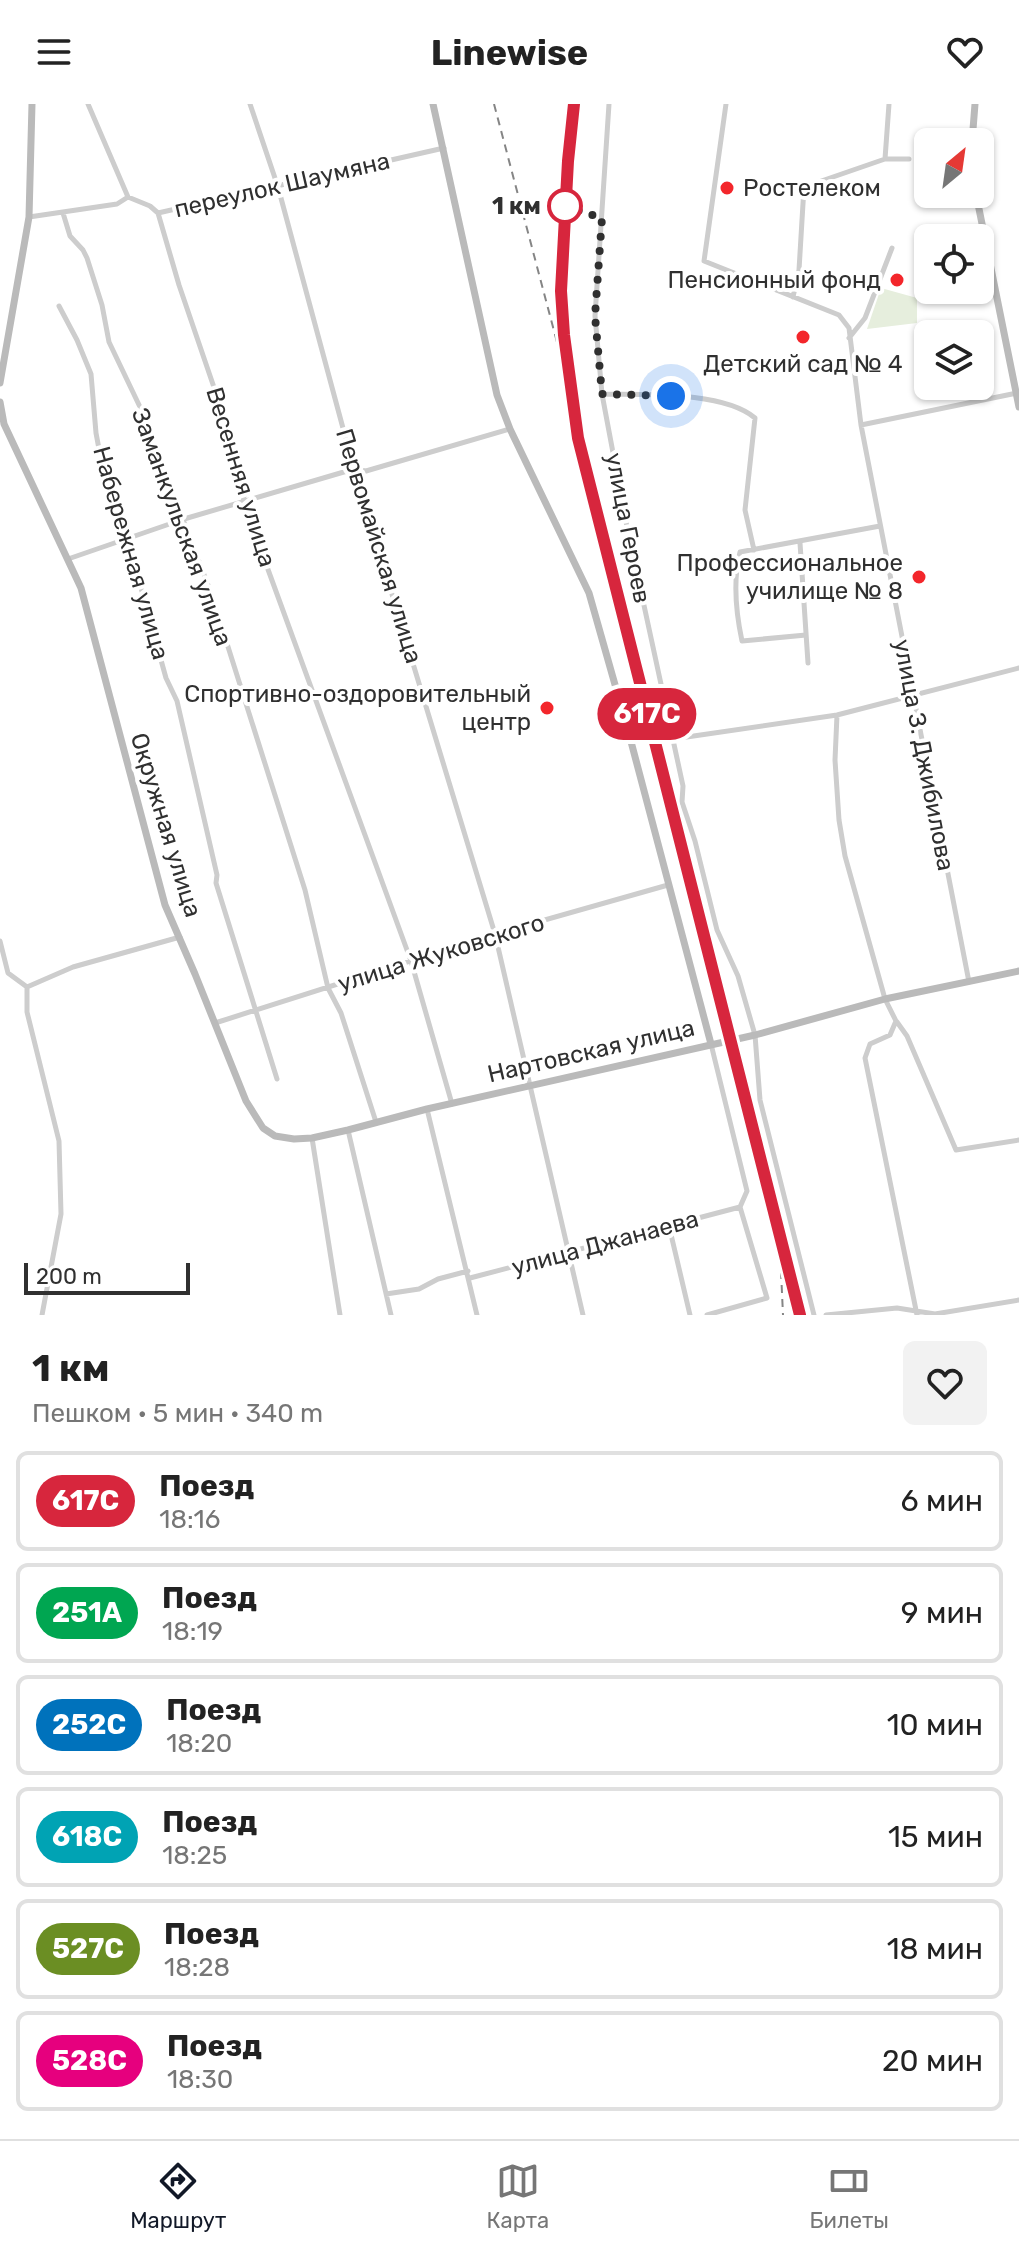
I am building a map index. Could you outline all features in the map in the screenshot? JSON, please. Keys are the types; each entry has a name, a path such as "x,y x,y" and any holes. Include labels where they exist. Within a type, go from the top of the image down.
{"street":[{"path":"0,383 29,217 32,104"},
{"path":"29,217 117,204 128,197 88,104"},
{"name":"Первомайская улица","path":"250,104 278,187 354,469 495,934 583,1315"},
{"path":"433,104 497,395 510,429 589,593 711,1044 747,1191 740,1207 767,1298 707,1315"},
{"name":"улица Героев","path":"609,104 595,316 602,394 683,786 682,802 723,949 738,976 755,1035 760,1100 814,1315"},
{"path":"726,104 704,261 839,315 849,328 848,339"},
{"path":"885,159 889,104"},
{"path":"973,128 975,104"},
{"name":"переулок Шаумяна","path":"128,197 150,206 158,213 444,148"},
{"path":"793,297 799,270 804,187 885,159 909,159"},
{"path":"979,208 1019,407"},
{"name":"Заманкульская улица","path":"63,213 70,236 87,258 102,305 109,342 140,407 211,593 305,890 328,988 341,1013 376,1122"},
{"name":"Весенняя улица","path":"158,213 179,285 247,484 243,501 411,961 452,1104"},
{"path":"848,339 865,318 892,248"},
{"name":"Набережная улица","path":"59,306 91,374 102,465 118,505 166,678 177,701 217,875 216,883 277,1079"},
{"name":"улица З. Джибилова","path":"848,339 912,697 969,982"},
{"path":"861,425 1017,393"},
{"path":"602,394 695,397 746,411 755,418 745,510 754,550"},
{"name":"Окружная улица","path":"0,402 4,424 81,588 165,905 246,1101 263,1128 285,1139 312,1138"},
{"path":"68,559 243,501 354,469 366,471 510,429"},
{"path":"806,635 742,641 738,622 740,552 880,526"},
{"path":"800,543 808,663"},
{"path":"673,739 837,715 1019,668"},
{"path":"837,715 836,791 845,856 885,999 907,1036 956,1150 1019,1140"},
{"name":"улица Жуковского","path":"215,1023 495,934 668,885"},
{"path":"27,987 73,967 180,937"},
{"path":"0,941 8,973 27,987"},
{"name":"Нартовская улица","path":"312,1138 755,1035 885,999 1019,971"},
{"path":"27,987 27,1012 59,1141 61,1214 42,1315"},
{"path":"896,1021 890,1035 870,1044 865,1058 917,1314"},
{"path":"427,1109 477,1315"},
{"path":"348,1130 391,1315"},
{"path":"312,1138 340,1315"},
{"name":"улица Джанаева","path":"386,1294 419,1289 438,1279 568,1253 740,1207"},
{"path":"669,1226 690,1315"},
{"path":"826,1315 897,1308 917,1314 935,1314 1019,1300"}],"green space":[{"path":"881,288 914,297 917,320 914,323 867,329"}],"railway":[{"path":"494,104 558,346 589,486 800,1315"},
{"path":"565,343 562,266 567,162 574,104"},
{"path":"781,1271 783,1315"}],"train":[{"name":"617C","path":"574,104 561,291 578,438 800,1315"}],"place":[{"name":"Ростелеком","path":"727,188"},
{"name":"1 км","path":"565,206"},
{"name":"Пенсионный фонд","path":"897,280"},
{"name":"Детский сад № 4","path":"803,337"},
{"name":"Профессиональное училище № 8","path":"919,577"},
{"name":"Спортивно-оздоровительный центр","path":"547,708"}],"route":[{"path":"565,206 602,218 595,316 602,394 671,396"}]}
